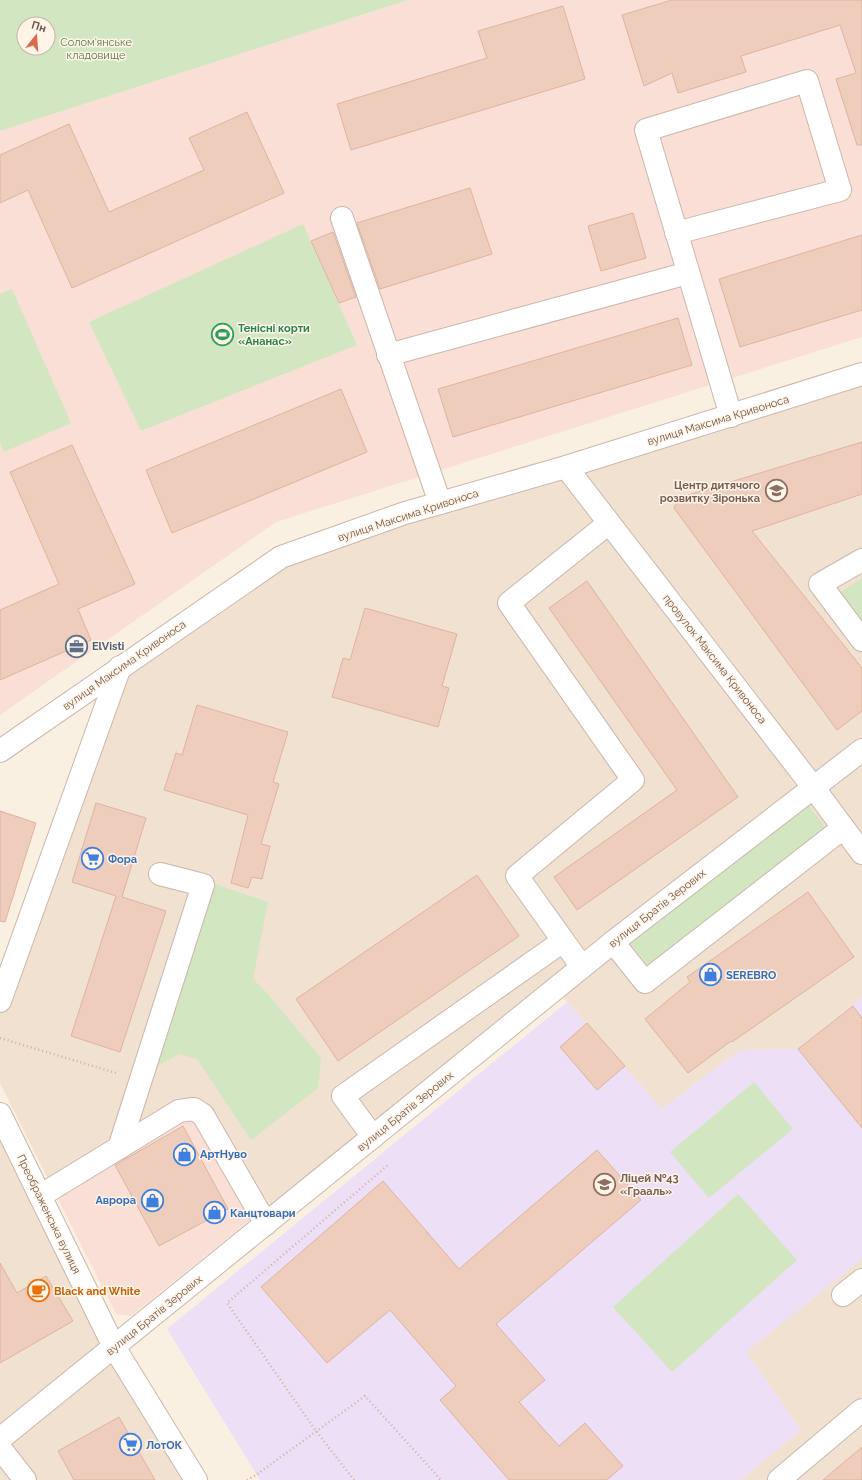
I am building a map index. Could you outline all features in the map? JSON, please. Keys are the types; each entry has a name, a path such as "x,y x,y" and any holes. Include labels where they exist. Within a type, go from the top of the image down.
{"street":[{"path":"676,233 840,190 807,81 646,130 676,233 731,416"},
{"path":"342,218 440,504"},
{"path":"388,355 688,273"},
{"name":"вулиця Максима Кривоноса","path":"0,750 281,557 404,513 566,467 862,374"},
{"name":"провулок Максима Кривоноса","path":"566,467 813,787 862,853"},
{"path":"582,967 517,876 633,780 509,603 609,523"},
{"path":"862,560 820,584 862,640"},
{"path":"0,1001 120,668"},
{"name":"вулиця Братів Зерових","path":"0,1439 613,942 862,750"},
{"path":"613,942 645,982 843,828"},
{"path":"119,1148 203,885 160,874"},
{"path":"373,1137 342,1096 563,941"},
{"path":"40,1196 179,1111 194,1109 202,1115 266,1224"},
{"name":"Преображенська вулиця","path":"2,1124 40,1196 114,1347 196,1480"},
{"path":"843,1295 862,1280"},
{"path":"779,1480 862,1410"},
{"path":"0,1448 25,1480"}],"path":[{"path":"0,1038 141,1080"},
{"path":"354,1480 316,1431 227,1303 388,1165"},
{"path":"248,1480 365,1396 441,1480"}],"shaded area":[{"path":"408,0 862,0 862,337 276,522 0,715 0,131"},
{"path":"862,380 862,998 798,1049 740,1050 662,1109 567,1002 554,983 270,1204 210,1107 49,1181 0,1083 0,966 101,694 285,563"},
{"name":"Ліцей №43 «Грааль»","path":"862,998 862,1259 746,1352 801,1430 741,1480 260,1480 167,1329 567,1002 662,1109 740,1050 798,1049"},
{"path":"178,1097 210,1107 270,1204 131,1316 116,1314 49,1181"},
{"path":"0,1127 186,1480 0,1480"},
{"path":"862,1259 862,1480 741,1480 801,1430 746,1352"}],"green space":[{"name":"Солом'янське кладовище","path":"0,0 408,0 0,131"},
{"name":"Тенісні корти «Ананас»","path":"303,224 357,345 141,431 89,322"},
{"path":"12,289 71,423 4,452 0,443 0,294"},
{"path":"862,578 862,622 839,593"},
{"path":"807,804 827,829 648,965 629,942"},
{"path":"215,884 268,902 253,979 268,994 321,1058 318,1088 251,1140 197,1059 179,1054 154,1068"},
{"path":"754,1082 793,1129 709,1198 670,1152"},
{"path":"738,1194 797,1260 672,1372 613,1307"}],"building":[{"path":"672,0 862,0 862,145 857,145 836,79 856,73 840,25 741,56 746,72 678,93 672,73 644,86 622,15"},
{"path":"563,6 585,79 351,150 337,104 487,58 478,31"},
{"path":"247,112 284,193 72,288 28,190 0,203 0,155 69,124 109,212 204,170 189,138"},
{"path":"470,188 492,254 380,289 357,223"},
{"path":"633,213 646,258 601,271 588,226"},
{"path":"333,232 356,297 339,303 311,241"},
{"path":"862,235 862,310 740,347 719,279"},
{"path":"678,318 692,365 453,437 438,389"},
{"path":"341,389 367,452 172,533 146,470"},
{"path":"862,442 862,494 752,531 862,668 862,711 837,730 674,508 678,498"},
{"path":"72,445 135,584 78,609 91,640 0,680 0,610 59,584 10,472"},
{"path":"587,581 738,797 577,910 554,877 677,790 549,608"},
{"path":"365,608 457,634 442,686 449,688 438,727 332,697 343,658 350,660"},
{"path":"197,705 288,732 273,782 279,784 261,844 270,846 262,879 252,877 248,888 231,883 248,815 164,790 176,753 182,755"},
{"path":"96,803 146,818 122,897 166,911 120,1052 71,1036 116,896 72,882"},
{"path":"0,811 36,823 5,922 0,921"},
{"path":"477,875 519,936 338,1061 296,999"},
{"path":"808,892 854,957 732,1042 731,1041 688,1073 645,1019 690,982 687,977"},
{"path":"853,1006 862,1018 862,1128 798,1049"},
{"path":"587,1023 625,1066 597,1090 560,1047"},
{"path":"183,1126 228,1209 159,1246 115,1165"},
{"path":"597,1150 641,1200 496,1324 545,1380 519,1402 559,1446 585,1423 623,1466 607,1480 509,1480 440,1400 456,1386 390,1310 327,1363 261,1287 383,1181 459,1269"},
{"path":"0,1263 17,1293 46,1276 73,1321 0,1363"},
{"path":"119,1417 155,1480 74,1480 58,1451"},
{"path":"862,1447 862,1480 823,1480"}],"place":[{"name":"Тенісні корти «Ананас»","path":"223,334"},
{"name":"Центр дитячого розвитку Зіронька","path":"776,491"},
{"name":"ElVisti","path":"77,646"},
{"name":"Фора","path":"92,859"},
{"name":"SEREBRО","path":"711,975"},
{"name":"АртНуво","path":"184,1154"},
{"name":"Ліцей №43 «Грааль»","path":"604,1184"},
{"name":"Аврора","path":"152,1200"},
{"name":"Канцтовари","path":"214,1213"},
{"name":"Black and White","path":"38,1291"},
{"name":"ЛотОК","path":"130,1445"}]}
